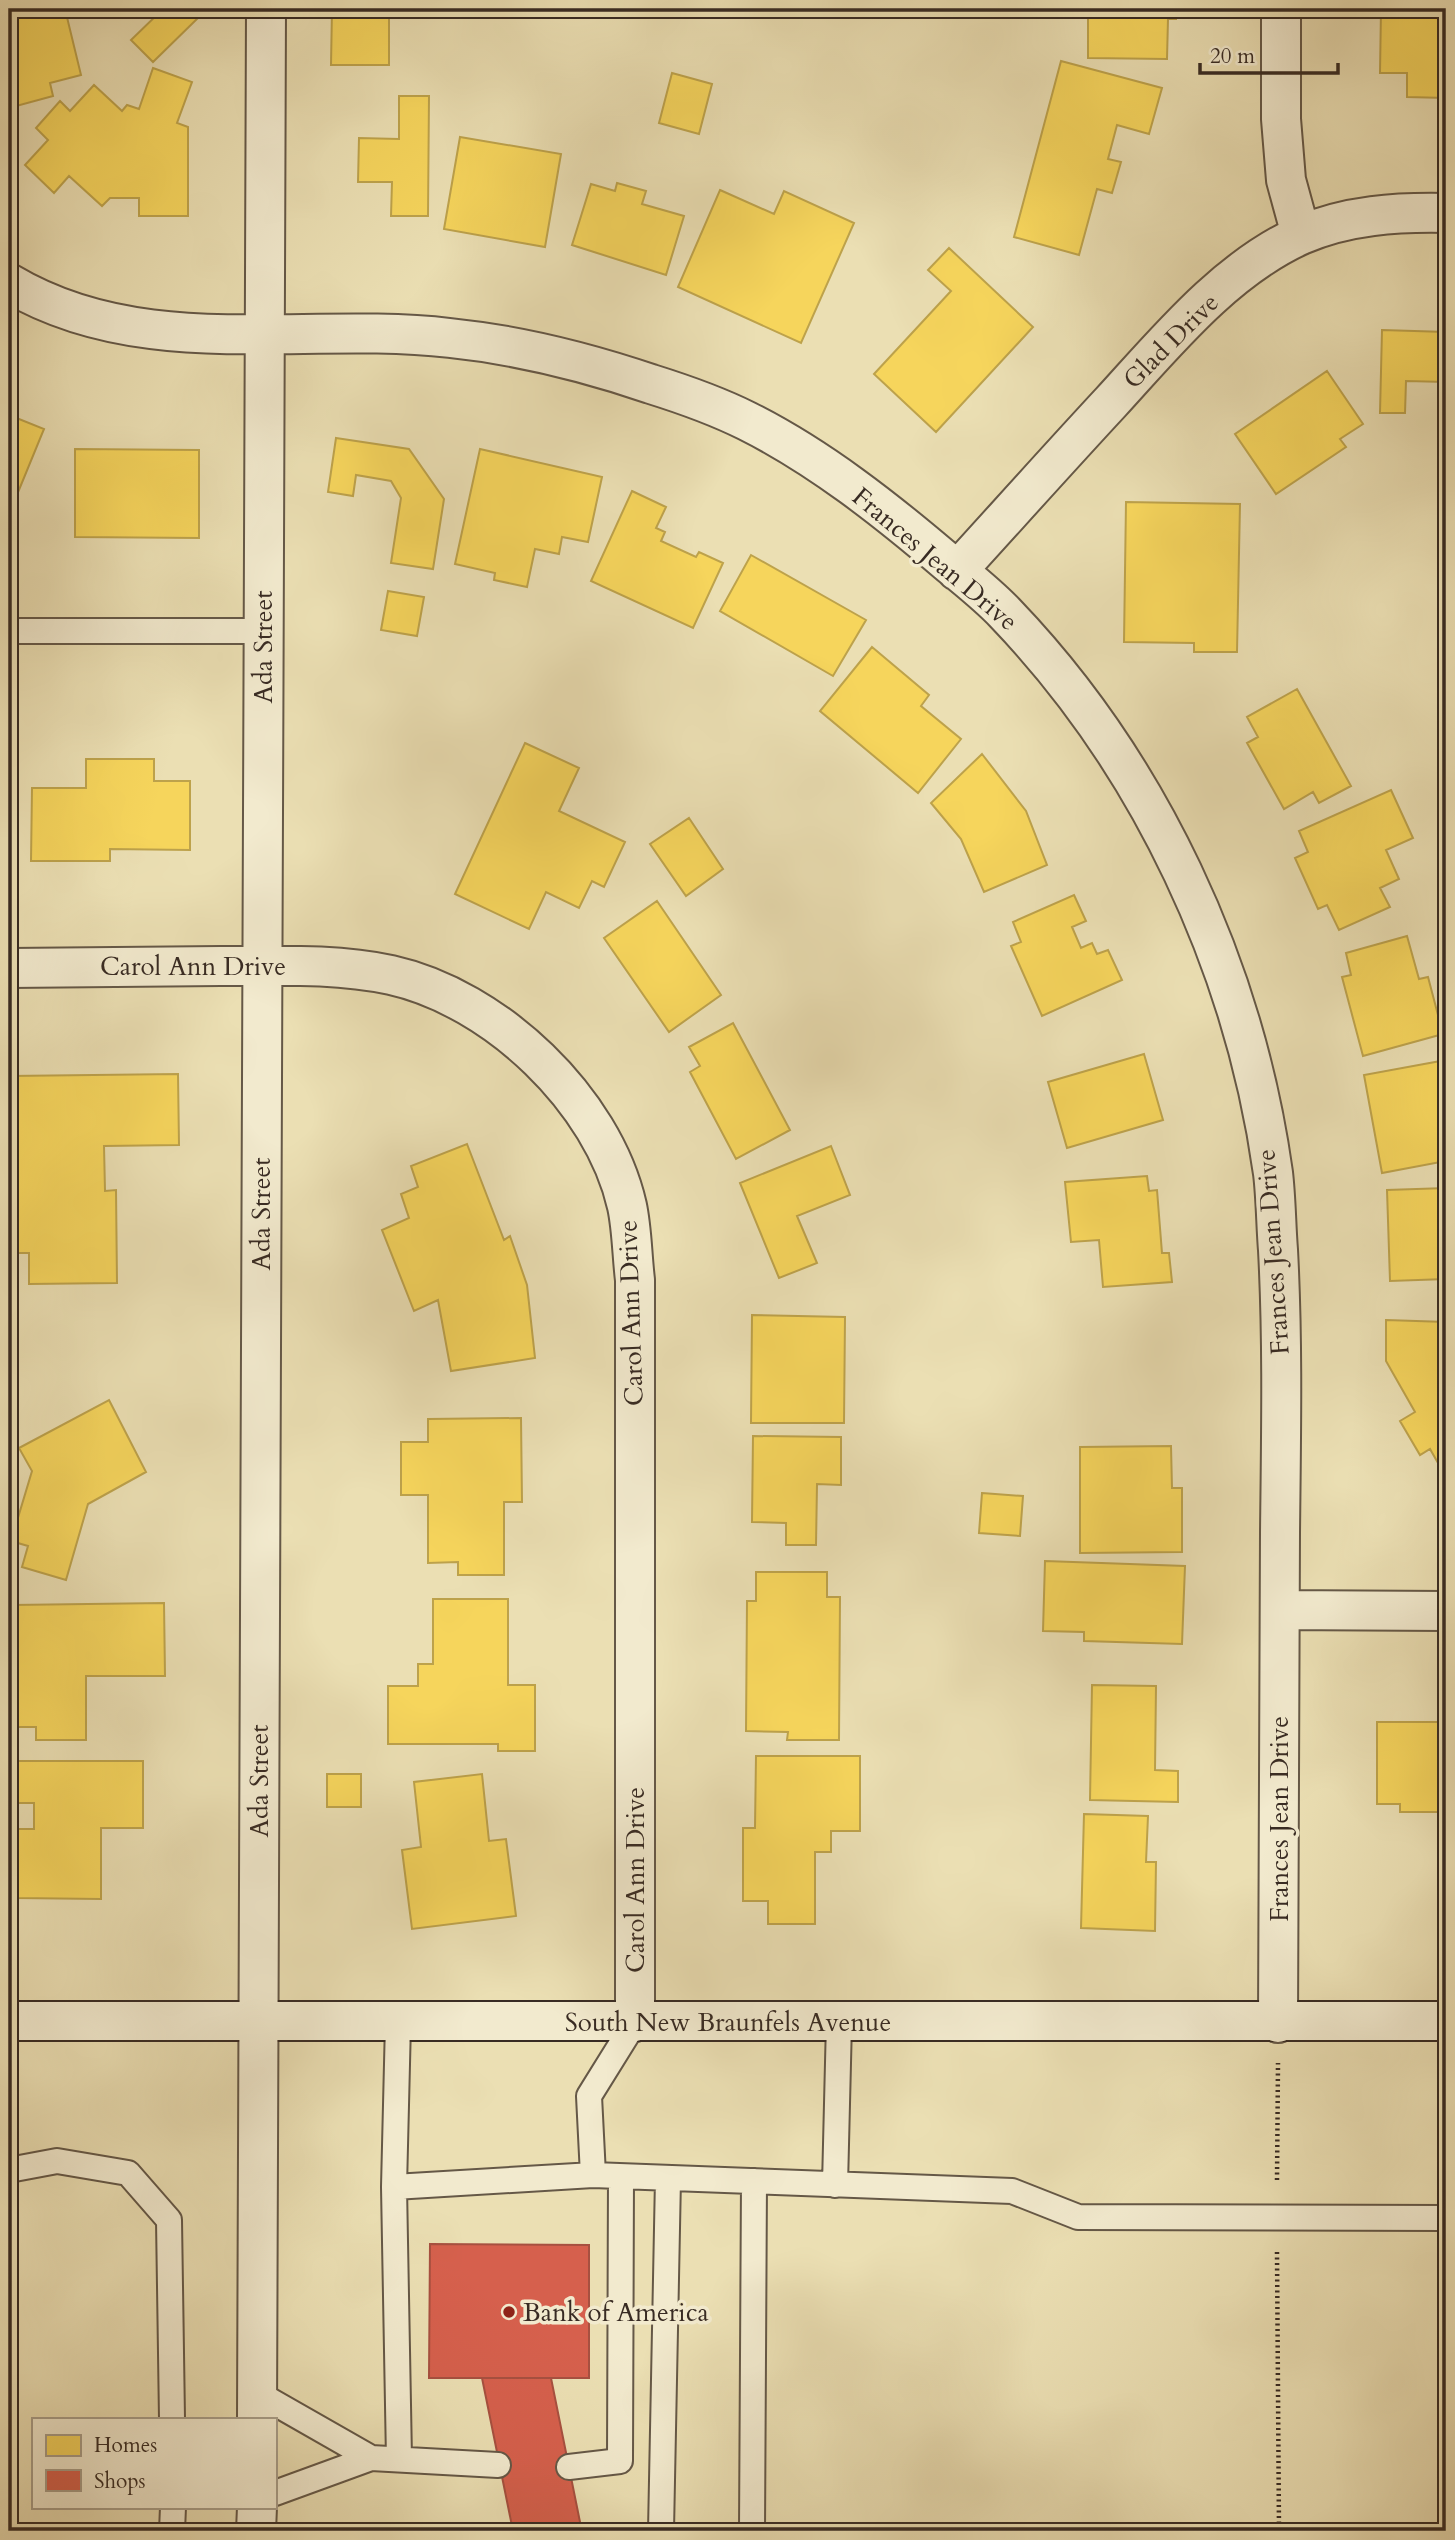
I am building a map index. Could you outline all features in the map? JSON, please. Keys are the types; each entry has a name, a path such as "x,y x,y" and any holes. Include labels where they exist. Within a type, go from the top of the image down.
{"street":[{"name":"Ada Street","path":"257,2406 266,9"},
{"path":"1281,9 1281,119 1286,180 1301,235"},
{"name":"Glad Drive","path":"957,571 1192,313 1261,259 1301,235 1372,216 1396,212 1446,213"},
{"name":"Frances Jean Drive","path":"9,283 57,307 128,328 264,336 448,337 550,355 651,384 746,420 822,465 915,535 1012,621 1072,692 1125,768 1183,873 1224,971 1254,1072 1273,1177 1281,1309 1278,2023"},
{"name":"Carol Ann Drive","path":"9,968 324,965 391,975 456,999 515,1036 564,1085 602,1142 627,1206 635,1280 635,2022"},
{"path":"1280,1610 1446,1611"},
{"name":"South New Braunfels Avenue","path":"9,2021 1446,2021"},
{"path":"256,2531 257,2508"}],"lane":[{"path":"9,631 264,631"},
{"path":"593,2175 589,2096 635,2022"},
{"path":"835,2185 839,2022"},
{"path":"398,2023 394,2187 399,2459"},
{"path":"9,2170 57,2161 128,2173 169,2220 172,2418"},
{"path":"394,2187 593,2175 1012,2191 1078,2217 1446,2218"},
{"path":"569,2468 620,2461 621,2177"},
{"path":"661,2531 668,2178"},
{"path":"752,2531 754,2181"},
{"path":"257,2406 371,2458"},
{"path":"276,2493 371,2458 498,2465"},
{"path":"172,2531 173,2508"}],"path":[{"path":"1278,2023 1276,2217 1279,2531"}],"building: Homes":[{"path":"9,9 65,9 81,75 50,83 53,96 9,108"},
{"path":"163,9 193,9 200,16 153,62 131,40"},
{"path":"332,9 389,9 389,65 331,65"},
{"path":"1088,9 1176,9 1176,19 1168,19 1167,59 1088,58"},
{"path":"1381,9 1446,9 1446,98 1407,97 1407,73 1380,73"},
{"path":"1061,61 1162,88 1149,134 1117,125 1108,159 1121,162 1112,193 1097,189 1079,255 1014,237"},
{"path":"153,68 192,82 177,123 188,127 188,216 139,216 139,198 110,198 102,206 69,176 54,193 25,165 48,140 36,128 60,101 70,111 94,85 122,111 127,105 139,109"},
{"path":"672,73 712,84 699,134 659,123"},
{"path":"399,96 429,96 428,216 391,216 392,182 358,182 359,138 399,139"},
{"path":"460,137 561,154 545,247 444,229"},
{"path":"617,183 646,191 642,204 684,216 666,275 572,245 591,184 615,191"},
{"path":"720,190 774,214 784,191 854,223 801,343 678,287"},
{"path":"949,248 1033,327 936,432 874,374 951,291 928,270"},
{"path":"1382,330 1446,332 1446,382 1406,381 1405,413 1380,413"},
{"path":"1327,371 1363,424 1340,439 1346,447 1276,494 1235,434"},
{"path":"9,415 44,429 12,507 9,505"},
{"path":"336,438 409,449 444,499 433,569 391,563 401,498 391,481 356,475 353,496 328,492"},
{"path":"75,449 199,450 199,538 75,537"},
{"path":"480,449 602,477 588,542 562,537 559,554 535,549 527,587 494,580 495,573 455,564"},
{"path":"632,491 666,507 656,528 665,532 661,541 696,557 699,552 723,563 693,628 591,581"},
{"path":"1126,502 1240,504 1237,652 1194,652 1194,643 1124,642"},
{"path":"751,555 866,620 833,676 720,611"},
{"path":"388,591 424,597 417,636 381,630"},
{"path":"872,647 929,695 921,706 961,739 918,793 820,711"},
{"path":"1297,689 1351,786 1319,803 1313,792 1284,809 1247,743 1258,737 1247,717"},
{"path":"525,743 579,768 559,811 625,842 604,887 592,881 579,908 546,892 529,929 455,894"},
{"path":"982,754 1026,811 1047,865 984,892 961,839 931,803"},
{"path":"86,759 154,759 154,781 190,781 190,850 110,849 110,861 31,861 32,788 86,788"},
{"path":"1391,790 1413,838 1386,850 1399,879 1380,888 1390,907 1339,930 1327,905 1318,909 1295,858 1308,852 1299,831"},
{"path":"689,818 723,869 686,896 650,844"},
{"path":"1074,895 1086,921 1072,927 1081,948 1092,943 1097,954 1108,950 1122,980 1042,1016 1011,946 1021,942 1013,922"},
{"path":"657,901 721,995 669,1032 604,938"},
{"path":"1407,936 1419,979 1428,977 1443,1034 1363,1056 1342,977 1351,975 1346,953"},
{"path":"733,1023 790,1130 736,1159 690,1072 700,1066 689,1047"},
{"path":"1144,1054 1163,1120 1067,1148 1048,1082"},
{"path":"1446,1060 1446,1121 1443,1122 1446,1161 1382,1173 1364,1075"},
{"path":"178,1074 179,1145 104,1146 105,1191 116,1190 117,1283 29,1284 29,1253 9,1253 9,1076"},
{"path":"467,1144 504,1240 510,1236 527,1285 535,1358 451,1371 438,1300 414,1311 382,1230 409,1218 401,1194 418,1187 411,1166"},
{"path":"831,1146 850,1195 797,1216 817,1263 779,1278 740,1183"},
{"path":"1147,1176 1149,1191 1157,1190 1162,1253 1169,1253 1172,1282 1103,1287 1099,1240 1071,1242 1065,1182"},
{"path":"1446,1188 1446,1279 1390,1281 1387,1190"},
{"path":"752,1315 845,1317 844,1423 751,1423"},
{"path":"1386,1320 1446,1322 1446,1477 1430,1449 1420,1455 1400,1421 1415,1412 1386,1361"},
{"path":"109,1400 146,1472 88,1504 66,1580 22,1567 28,1546 11,1541 32,1471 19,1448"},
{"path":"521,1418 522,1502 504,1502 504,1575 458,1575 458,1562 428,1563 428,1495 401,1495 401,1442 428,1442 428,1419"},
{"path":"753,1436 841,1437 841,1485 817,1484 816,1545 786,1545 786,1523 752,1522"},
{"path":"1171,1446 1172,1488 1182,1488 1182,1552 1080,1553 1080,1447"},
{"path":"982,1493 1023,1496 1020,1536 979,1533"},
{"path":"1045,1561 1185,1566 1182,1644 1084,1641 1084,1632 1043,1631"},
{"path":"756,1572 827,1572 827,1597 840,1597 839,1740 787,1740 788,1732 746,1731 747,1601 756,1601"},
{"path":"433,1599 508,1599 508,1685 535,1685 535,1751 498,1751 498,1744 388,1744 388,1686 418,1686 418,1664 433,1664"},
{"path":"164,1603 165,1676 86,1676 86,1740 36,1740 36,1727 13,1727 12,1605"},
{"path":"1092,1685 1156,1686 1155,1770 1178,1771 1178,1802 1090,1800"},
{"path":"1377,1722 1446,1722 1446,1812 1400,1812 1400,1804 1377,1804"},
{"path":"756,1756 860,1756 860,1831 831,1831 831,1852 815,1852 815,1924 768,1924 768,1901 743,1901 743,1828 755,1828"},
{"path":"18,1761 143,1761 143,1828 101,1828 101,1899 16,1898 16,1829 34,1829 34,1803 18,1803"},
{"path":"327,1774 361,1774 361,1807 327,1807"},
{"path":"482,1774 489,1841 506,1839 516,1916 412,1929 402,1850 421,1847 414,1782"},
{"path":"1084,1814 1148,1816 1146,1862 1156,1862 1155,1931 1081,1928"}],"building: Shops":[{"name":"Bank of America","path":"430,2244 589,2245 589,2378 429,2378"},
{"path":"482,2378 551,2378 581,2527 512,2526"}],"place":[{"name":"Bank of America","path":"509,2312"}]}
